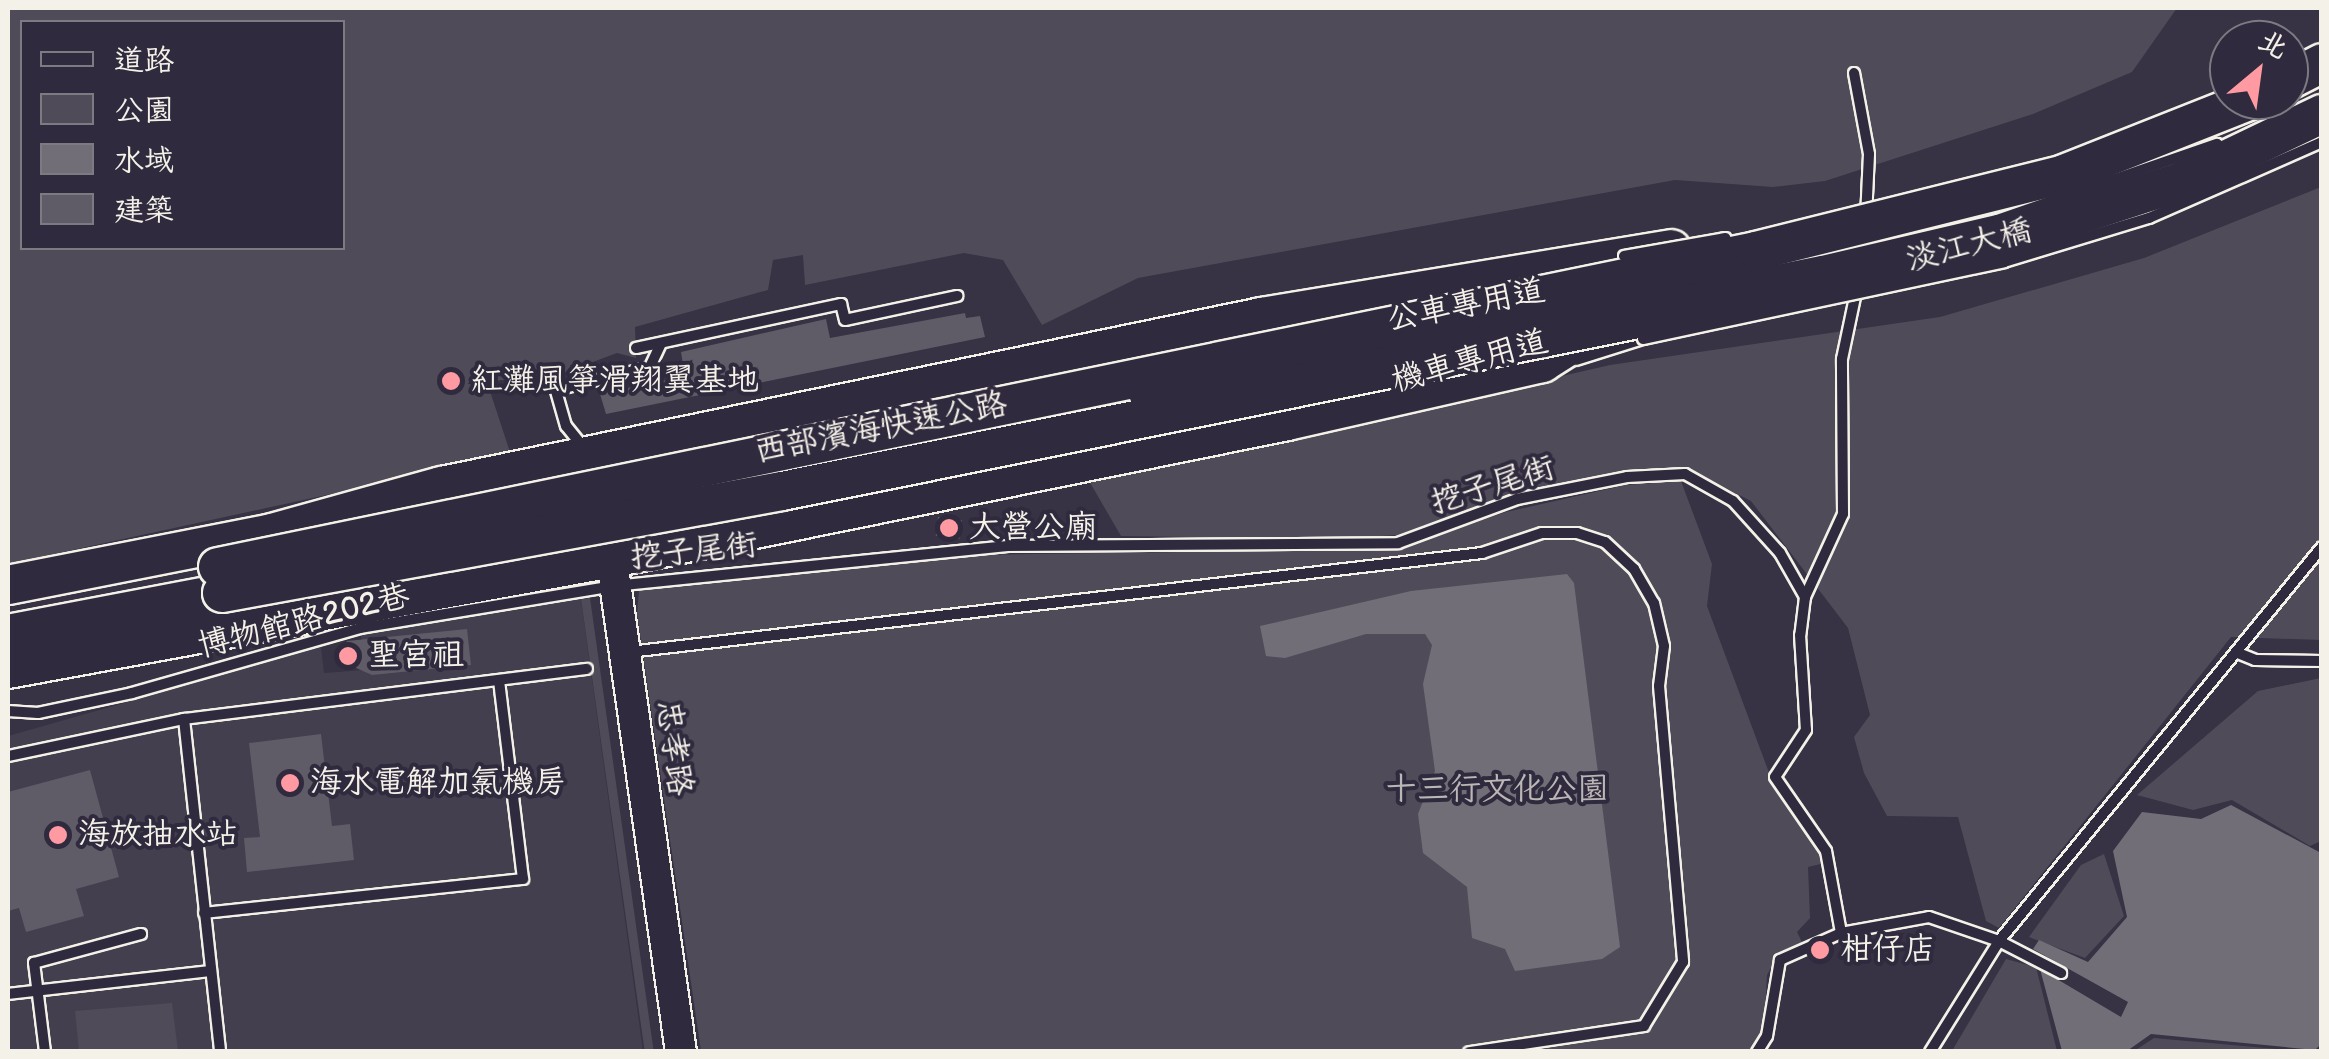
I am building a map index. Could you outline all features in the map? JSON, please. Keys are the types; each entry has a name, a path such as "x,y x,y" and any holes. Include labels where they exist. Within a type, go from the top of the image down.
{"highway":[{"name":"淡江大橋","path":"1600,326 2015,236 2182,180 2322,114"},
{"name":"淡江大橋","path":"1759,239 2064,174 2209,117"},
{"path":"8,585 272,533 442,486 893,390 1352,299 1703,243 1759,239"},
{"name":"西部濱海快速公路","path":"8,610 1759,239"},
{"path":"8,669 289,616 613,572 917,492 1287,422 1542,363 1600,326"},
{"name":"西部濱海快速公路","path":"8,634 782,491 1600,326"}],"street":[{"name":"忠孝路","path":"594,456 680,1052"}],"lane":[{"path":"1841,933 1826,851 1776,777 1806,730 1800,635 1805,597 1843,514 1842,359 1870,190 1854,73"},
{"path":"2074,154 2209,100"},
{"name":"公車專用道","path":"1119,401 1944,232 2129,178 2232,139"},
{"name":"機車專用道","path":"1021,491 1438,398 1643,338 2004,262 2149,218 2322,142"},
{"path":"1759,239 2057,160"},
{"path":"636,348 842,304 845,320 957,296"},
{"path":"594,456 566,426 556,390 650,367 660,343"},
{"name":"挖子尾街","path":"613,572 1010,546 1398,543 1517,499 1665,473 1705,481 1733,501 1780,553 1805,597"},
{"path":"613,572 646,560 888,518"},
{"path":"624,653 1482,552 1542,533 1578,533 1605,542 1634,568 1654,603 1664,646 1659,686 1682,962 1644,1026 1532,1047 1469,1052"},
{"path":"1930,1052 1999,940 2130,774 2238,653 2322,547"},
{"name":"博物館路202巷","path":"8,711 38,714 132,693 360,628 613,572"},
{"path":"2238,653 2255,660 2322,662"},
{"path":"8,756 184,719 587,670"},
{"path":"204,913 522,880 500,680"},
{"path":"184,719 220,1052"},
{"path":"1757,1052 1767,1036 1780,960 1841,933 1929,917 1999,940 2061,973"},
{"path":"46,1052 34,963 141,934"},
{"path":"8,994 210,971"}],"shaded area":[{"path":"581,599 643,1051 8,1052 8,736 321,647 324,673 363,670 361,635"}],"green space":[{"path":"8,8 2177,8 2132,72 2033,114 1825,181 1773,187 1675,180 1138,278 1042,325 1003,260 964,253 805,285 803,255 773,260 768,290 635,327 636,358 617,353 566,372 487,382 511,455 8,564"},
{"path":"2321,187 2321,640 2231,637 1999,928 1986,921 1958,817 1887,816 1864,773 1854,737 1870,715 1848,628 1751,501 1686,468 1622,471 1502,499 1398,535 1333,539 1121,536 1085,474 1301,436 1610,365 1940,317 2144,258"},
{"name":"十三行文化公園","path":"1681,481 1712,564 1707,606 1771,778 1825,863 1808,867 1810,918 1797,932 1802,942 1778,955 1767,975 1764,1032 1752,1051 701,1051 637,614 639,590 969,555 1398,549 1506,512 1626,485"},
{"path":"590,598 654,1051 645,1052 581,599"},
{"path":"2321,678 2321,841 2310,846 2232,800 2193,810 2137,795 2258,691"},
{"path":"2104,854 2124,916 2085,958 2029,937 2081,865"},
{"path":"2006,959 2036,967 2057,1051 1952,1051"},
{"path":"172,1003 178,1051 79,1051 75,1011"},
{"path":"2154,1038 2300,1051 2134,1051"}],"water":[{"path":"1567,574 1574,583 1620,947 1602,959 1515,971 1505,949 1472,938 1467,887 1423,853 1418,814 1435,771 1423,684 1432,645 1425,634 1366,634 1285,658 1266,656 1260,626 1411,591"},
{"path":"2231,805 2321,853 2321,1044 2315,1050 2151,1034 2127,1051 2062,1051 2040,969 2121,1017 2128,1002 2033,949 2039,940 2088,962 2127,917 2113,851 2142,812 2201,819"}],"building":[{"path":"965,313 966,318 980,316 985,337 606,414 600,394 685,376 681,352 826,319 830,338"},
{"name":"大營公廟","path":"938,517 962,520 960,539 936,536"},
{"path":"467,629 471,665 372,675 338,660 347,641"},
{"name":"海水電解加氯機房","path":"321,734 332,826 350,824 354,860 247,872 244,838 260,837 249,743"},
{"name":"海放抽水站","path":"90,770 119,877 76,889 84,916 26,932 19,908 8,911 8,792"}],"place":[{"name":"紅灘風箏滑翔翼基地","path":"451,381"},
{"name":"大營公廟","path":"949,528"},
{"name":"聖宮祖","path":"348,656"},
{"name":"海水電解加氯機房","path":"290,783"},
{"name":"海放抽水站","path":"58,835"},
{"name":"柑仔店","path":"1820,950"}]}
